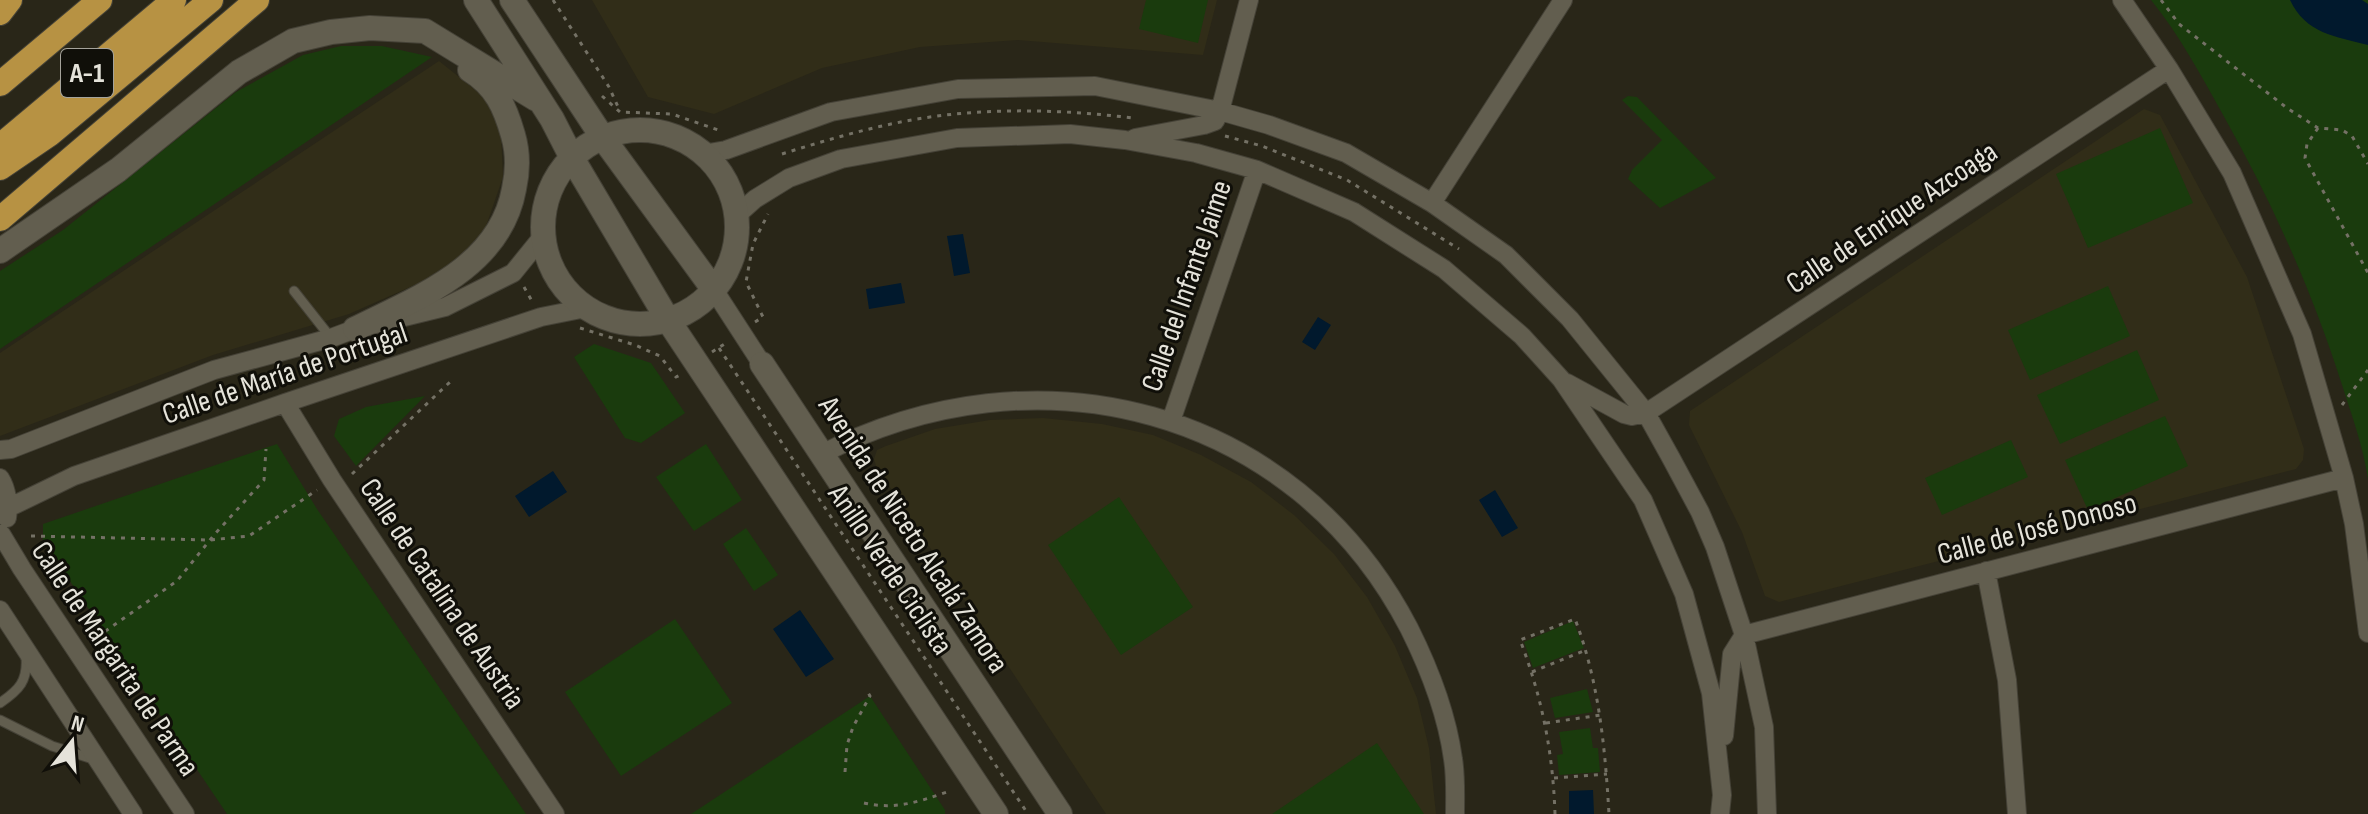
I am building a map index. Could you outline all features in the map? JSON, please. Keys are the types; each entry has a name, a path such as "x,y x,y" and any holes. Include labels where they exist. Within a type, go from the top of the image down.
{"highway":[{"path":"0,13 10,0"},
{"name":"A-1","path":"0,84 100,0"},
{"name":"A-1","path":"0,146 174,0"},
{"path":"0,168 50,134 211,0"},
{"path":"0,219 257,0"}],"street":[{"name":"Avenida de Niceto Alcalá Zamora","path":"512,0 603,138 714,290 820,455 1060,814"},
{"path":"1125,140 1215,121 1249,0"},
{"path":"1432,203 1563,0"},
{"path":"2122,0 2169,69 2232,173 2302,334 2344,478 2354,524 2368,633"},
{"path":"480,5 541,102 668,320 989,810"},
{"path":"0,251 118,170 239,72 293,41 331,32 370,28 425,31 541,102"},
{"path":"355,329 458,274 487,248 510,212 517,174 516,143 504,105 480,76 432,46 370,28"},
{"name":"Calle de Enrique Azcoaga","path":"1646,413 2169,69"},
{"path":"703,154 726,150 831,112 958,89 1095,86 1220,111 1269,125 1346,153 1432,203 1506,255 1570,319 1646,413 1700,512 1730,587 1764,727 1767,814"},
{"path":"630,130 664,133 689,143 703,154 725,180 737,215 734,253 726,273 714,290 694,308 668,320 644,324 581,318 554,273 543,236 546,202 556,177 572,158 603,138 630,130"},
{"path":"737,215 755,199 789,178 841,159 957,138 1070,134 1196,153 1257,170 1354,212 1444,269 1522,336 1561,379 1643,500 1684,594 1711,693 1721,805"},
{"name":"Calle del Infante Jaime","path":"1171,421 1257,170"},
{"name":"Calle de María de Portugal","path":"0,450 11,449 214,370 355,329 445,307 513,273 543,236"},
{"name":"Calle de María de Portugal","path":"8,508 74,476 541,317 581,318"},
{"path":"1561,379 1624,414 1646,413"},
{"path":"820,455 859,435 933,411 992,401 1052,399 1112,406 1171,421 1255,460 1328,516 1387,587 1430,669 1453,759 1455,814"},
{"name":"Calle de Catalina de Austria","path":"285,403 332,480 555,814"},
{"path":"0,478 8,508 1,535"},
{"name":"Calle de José Donoso","path":"1744,635 2344,478"},
{"name":"Calle de Margarita de Parma","path":"1,535 185,814"},
{"path":"1986,571 2007,680 2017,814"},
{"path":"0,610 133,814"},
{"path":"1721,805 1724,720 1732,654 1744,635"}],"lane":[{"path":"294,291 331,338"},
{"path":"0,703 20,686 27,672 24,646"},
{"path":"0,720 52,746 96,760"}],"path":[{"path":"553,0 609,87 620,112"},
{"path":"2161,0 2179,24 2287,108 2318,128 2342,130 2352,136 2368,164"},
{"path":"596,92 620,112 672,114 720,131 732,128"},
{"path":"2318,128 2307,144 2305,158 2368,273"},
{"path":"778,144 782,154"},
{"path":"763,317 746,282 753,244 772,205"},
{"path":"519,280 535,307"},
{"path":"581,318 660,356 676,377"},
{"path":"713,352 729,340"},
{"name":"Anillo Verde Ciclista","path":"719,348 1028,814"},
{"path":"2342,405 2368,370"},
{"path":"352,474 450,382"},
{"path":"97,637 177,581 264,480 266,449"},
{"path":"31,536 210,540 249,536 317,490"},
{"path":"1555,814 1554,778 1546,723 1520,640 1575,619 1586,650 1601,715 1609,814"},
{"path":"1532,672 1586,650"},
{"path":"845,772 847,745 870,696 867,691"},
{"path":"1546,723 1601,715"},
{"path":"1554,778 1607,774"},
{"path":"864,803 883,807 907,806 947,792"}],"shaded area":[{"path":"592,0 1217,0 1203,55 1018,40 920,47 822,68 714,114 648,97"},
{"path":"439,61 484,97 501,133 503,177 485,229 456,261 417,284 349,314 213,355 0,436 0,353"},
{"path":"2144,109 2160,115 2247,277 2304,449 2303,460 2296,469 1779,602 1765,596 1742,532 1689,425 1690,411"},
{"path":"1043,418 1102,424 1153,435 1201,455 1251,482 1294,515 1334,554 1367,597 1395,646 1417,698 1429,748 1436,814 1106,814 874,459 877,450 935,429 990,420"}],"green space":[{"path":"1146,0 1208,0 1198,43 1139,29"},
{"path":"2151,0 2368,0 2368,479 2357,431 2330,350 2289,246 2205,83"},
{"path":"341,46 382,46 432,57 0,349 0,271 63,230 236,92 303,55"},
{"path":"1628,96 1637,97 1716,178 1660,208 1628,179 1632,170 1662,140 1622,100"},
{"path":"2160,128 2193,203 2088,248 2056,174"},
{"path":"2108,286 2130,336 2030,380 2008,330"},
{"path":"594,344 651,363 685,413 641,443 625,438 574,357"},
{"path":"2137,350 2159,400 2060,444 2037,395"},
{"path":"425,396 356,466 334,436 339,419 366,407"},
{"path":"2165,416 2188,466 2088,510 2065,460"},
{"path":"2011,440 2028,477 1942,515 1925,478"},
{"path":"277,444 317,509 526,814 227,814 43,541 43,524"},
{"path":"706,444 742,500 694,531 656,477"},
{"path":"1119,497 1193,607 1121,655 1048,545"},
{"path":"746,528 778,575 754,591 723,544"},
{"path":"675,619 732,703 621,776 565,692"},
{"path":"1573,621 1584,648 1533,668 1524,642"},
{"path":"1587,689 1593,712 1555,718 1550,698"},
{"path":"870,696 945,814 691,814"},
{"path":"1590,728 1593,748 1598,748 1600,772 1559,775 1557,755 1563,754 1559,732"},
{"path":"1377,743 1424,814 1272,814"}],"water":[{"path":"2290,0 2362,0 2368,4 2368,45 2313,27"},
{"path":"963,234 970,273 954,276 947,236"},
{"path":"901,283 905,303 869,309 866,289"},
{"path":"1318,317 1331,325 1315,350 1302,342"},
{"path":"553,471 567,492 529,517 515,496"},
{"path":"1495,490 1518,528 1502,537 1479,500"},
{"path":"800,610 834,659 806,677 773,629"},
{"path":"1593,790 1594,814 1569,814 1569,791"}]}
